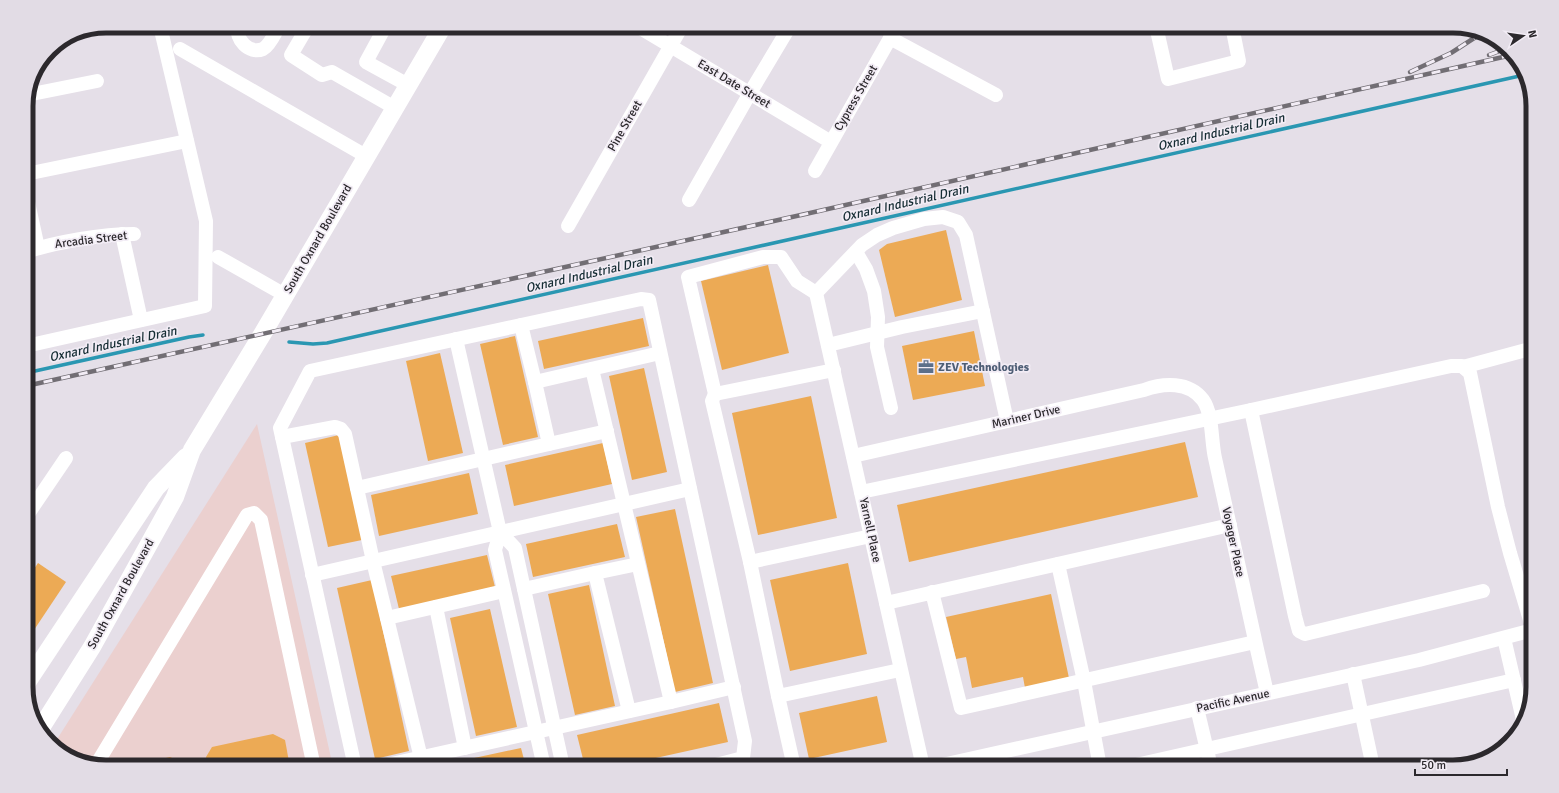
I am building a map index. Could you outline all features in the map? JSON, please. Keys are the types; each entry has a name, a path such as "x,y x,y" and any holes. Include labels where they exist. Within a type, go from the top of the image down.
{"main road":[{"name":"South Oxnard Boulevard","path":"43,725 92,647 175,497 192,450 439,33"},
{"name":"South Oxnard Boulevard","path":"33,673 156,488 192,450"}],"street":[{"path":"33,344 205,306 206,221 162,33"},
{"path":"238,33 238,37 242,43 249,48 258,50 269,44 275,33"},
{"path":"304,33 291,55 322,75 332,72 395,108"},
{"path":"382,33 366,62 408,85"},
{"name":"East Date Street","path":"649,33 831,142"},
{"name":"Pine Street","path":"568,226 678,33"},
{"path":"689,200 786,33"},
{"name":"Cypress Street","path":"815,171 893,33"},
{"path":"896,33 996,95"},
{"path":"1158,33 1168,79 1239,61 1233,33"},
{"path":"180,49 366,156"},
{"path":"34,94 97,81"},
{"path":"33,173 187,141"},
{"path":"792,760 750,562 712,401 715,394 688,277 763,258 782,257 797,281 816,293 856,252 877,235 899,226 924,219 943,217 958,222 966,235 1007,421"},
{"name":"Arcadia Street","path":"33,250 128,234 141,320"},
{"path":"856,252 866,269 874,291 878,317 877,347 891,408"},
{"path":"218,257 285,295"},
{"name":"Yarnell Place","path":"816,293 921,760"},
{"path":"353,760 280,428 310,371 641,299 649,300 734,687 745,741 743,758 735,760"},
{"path":"828,345 983,311"},
{"path":"521,325 549,444"},
{"path":"456,339 500,532 495,550 542,760"},
{"path":"861,492 1452,366 1463,367 1526,350"},
{"path":"535,382 660,353"},
{"path":"1463,367 1470,373 1498,507 1510,553 1526,584"},
{"path":"592,369 671,702"},
{"path":"715,394 834,370"},
{"name":"Mariner Drive","path":"853,456 1166,384 1184,387 1197,394"},
{"name":"Voyager Place","path":"1197,394 1203,400 1210,418 1214,456 1267,693"},
{"path":"1251,410 1294,616 1299,631 1305,634 1483,590"},
{"path":"282,437 335,427 341,429 345,434 373,561 421,758"},
{"path":"357,488 607,431"},
{"path":"33,507 66,458"},
{"path":"312,575 690,488"},
{"path":"99,759 247,515 254,513 261,520 312,760"},
{"path":"886,603 1230,525"},
{"path":"500,532 515,548 561,760"},
{"path":"750,562 871,536"},
{"path":"387,618 436,607 524,591 638,564"},
{"path":"1058,564 1084,681 1099,760"},
{"path":"595,573 629,711"},
{"path":"932,592 960,708 1255,642"},
{"path":"436,607 465,748"},
{"name":"Pacific Avenue","path":"964,760 1419,660 1526,632"},
{"path":"1504,638 1521,712"},
{"path":"778,696 900,670"},
{"path":"1353,674 1372,760"},
{"path":"1158,760 1514,680"},
{"path":"411,760 734,687"},
{"path":"1197,708 1209,760"}],"shaded area":[{"path":"257,424 331,760 106,760 87,758 74,753 56,740"}],"building":[{"path":"946,230 962,300 895,317 879,250 887,244"},
{"path":"768,265 789,353 722,370 701,281"},
{"path":"643,318 649,346 544,369 538,341"},
{"path":"974,331 985,386 913,400 902,346"},
{"path":"515,336 538,437 503,445 480,344"},
{"path":"440,353 463,453 428,461 406,361"},
{"path":"644,368 667,472 632,480 609,376"},
{"path":"811,396 837,518 758,535 732,413"},
{"path":"339,435 362,540 328,547 305,443"},
{"path":"1185,442 1198,497 909,562 897,505"},
{"path":"603,443 612,484 514,506 505,465"},
{"path":"469,473 478,514 379,536 371,495"},
{"path":"675,509 713,683 675,692 636,517"},
{"path":"617,524 625,557 533,577 526,544"},
{"path":"487,555 495,587 399,609 391,576"},
{"path":"38,563 66,582 33,632 33,570"},
{"path":"848,563 867,654 790,671 770,580"},
{"path":"372,580 409,751 375,759 337,588"},
{"path":"589,585 615,706 575,715 548,594"},
{"path":"1051,594 1069,678 1025,688 1023,677 972,688 966,657 956,659 946,617"},
{"path":"490,609 517,727 476,736 450,618"},
{"path":"877,696 887,742 809,759 799,713"},
{"path":"719,703 728,742 647,760 583,760 577,735"},
{"path":"273,734 285,740 289,760 207,760 206,757 212,747"},
{"path":"521,748 524,760 465,760"},
{"path":"170,757 177,760 157,760"}],"waterway":[{"name":"Oxnard Industrial Drain","path":"289,342 313,344 327,343 1520,76"},
{"name":"Oxnard Industrial Drain","path":"33,371 203,335"}],"railway":[{"path":"1410,72 1451,53 1476,37"},
{"path":"1489,55 1501,51"},
{"path":"33,384 810,213 1506,56"}],"place":[{"name":"ZEV Technologies","path":"926,367"}]}
